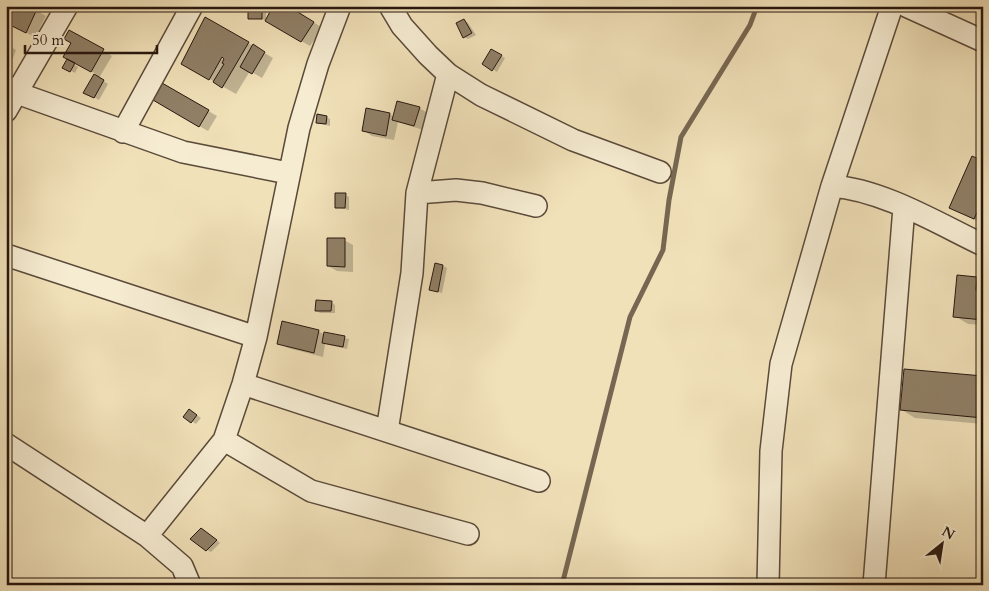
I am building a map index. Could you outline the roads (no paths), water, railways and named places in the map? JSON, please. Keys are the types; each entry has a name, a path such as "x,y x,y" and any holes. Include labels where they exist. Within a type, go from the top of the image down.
{"street":[{"path":"67,6 10,97 183,152 288,173"},
{"path":"123,132 192,6"},
{"path":"147,536 224,440 243,384 256,337 288,173 318,64 340,6"},
{"path":"390,6 402,26 448,74 481,95 573,140 660,172"},
{"path":"768,585 771,451 781,364 832,186 892,6"},
{"path":"906,6 943,13 983,41"},
{"path":"387,431 412,273 417,193 448,74"},
{"path":"832,186 844,187 904,206 983,245"},
{"path":"417,193 456,190 482,193 536,206"},
{"path":"874,585 904,206"},
{"path":"6,255 256,337"},
{"path":"243,384 539,481"},
{"path":"224,440 311,491 468,534"},
{"path":"6,444 147,536 182,566 190,585"}],"waterway":[{"path":"562,585 630,317 663,250 669,200 681,137 750,25 757,6"}]}
